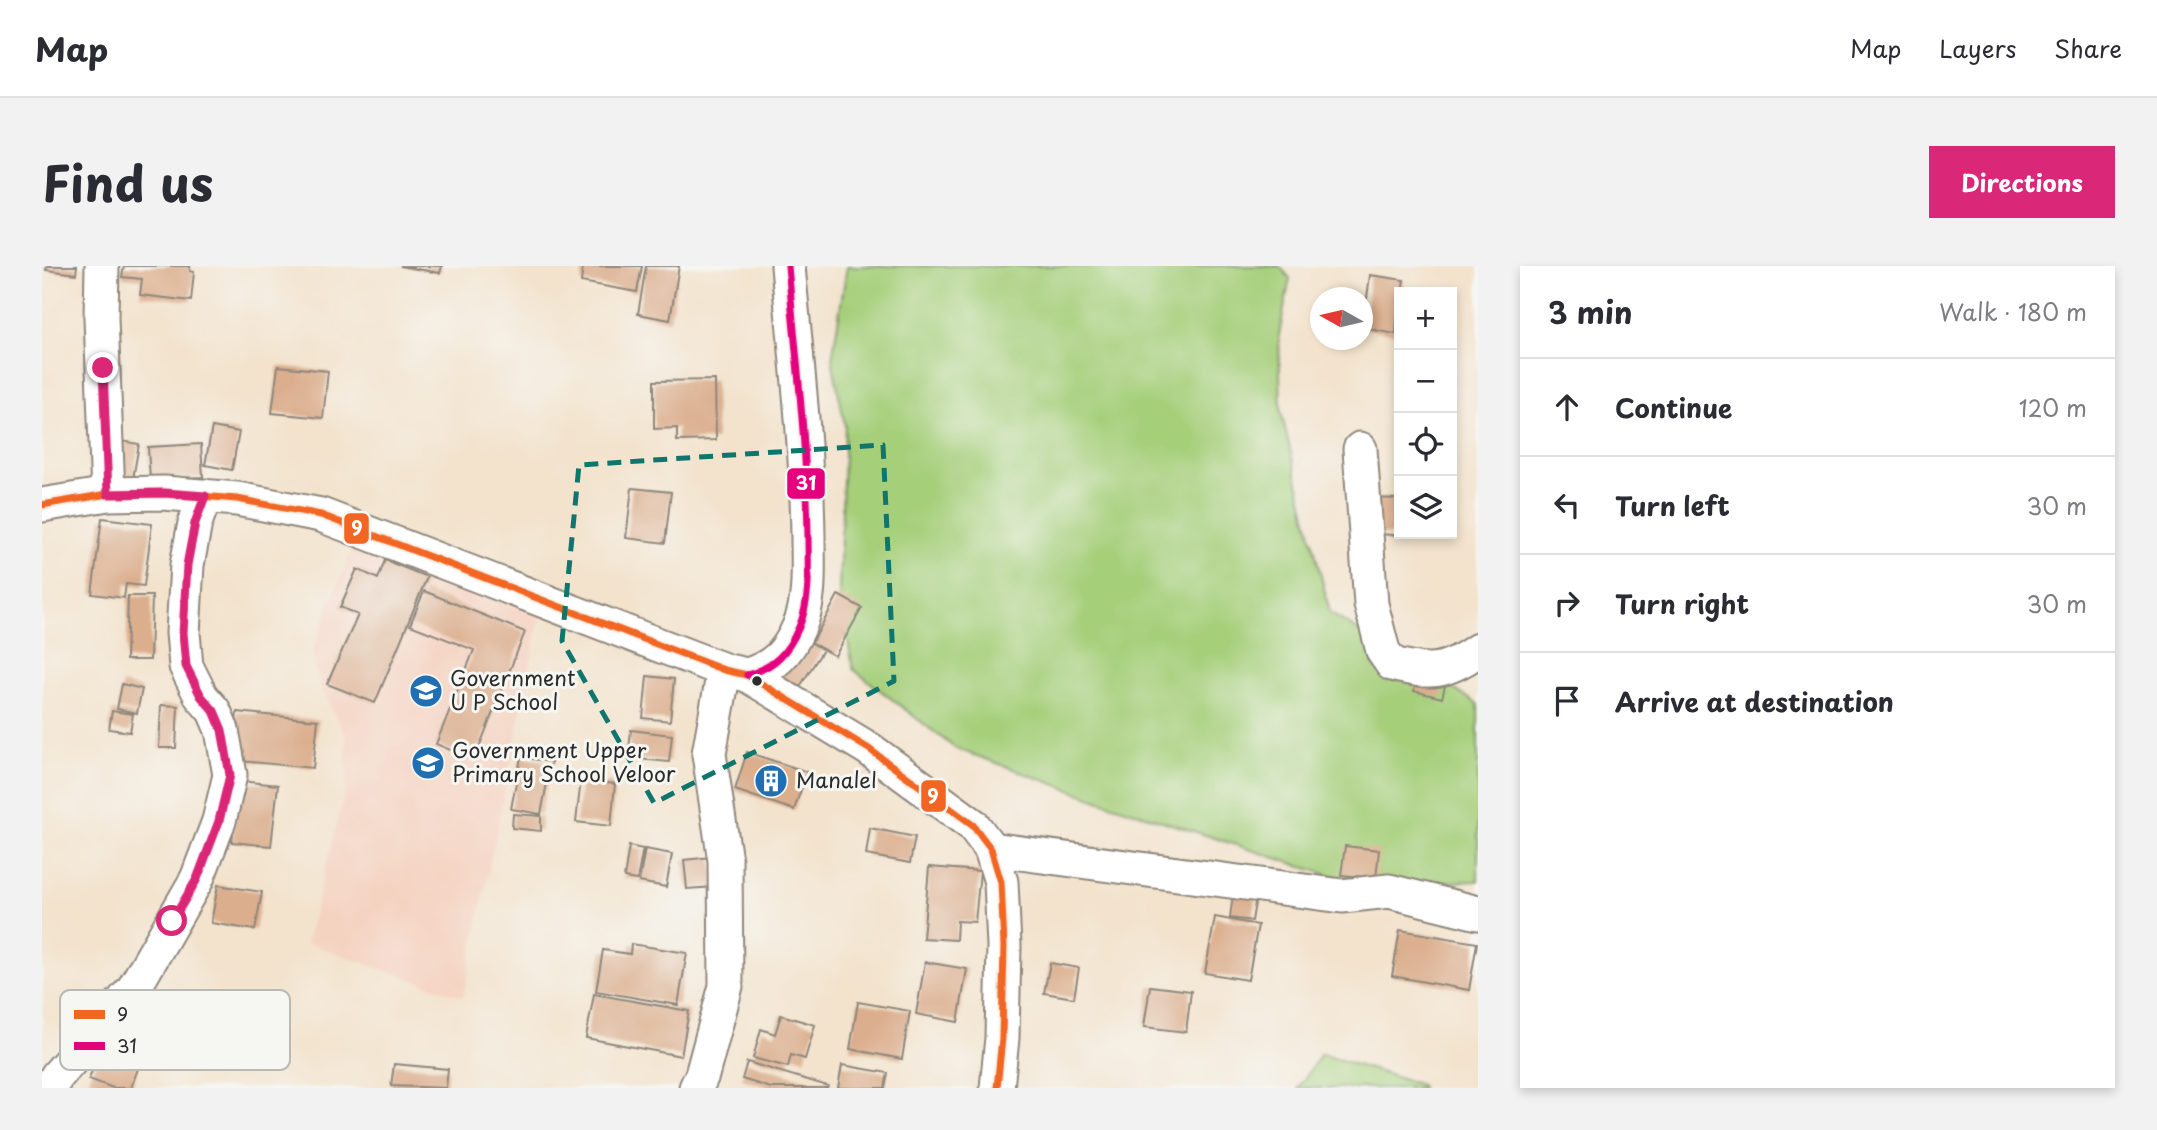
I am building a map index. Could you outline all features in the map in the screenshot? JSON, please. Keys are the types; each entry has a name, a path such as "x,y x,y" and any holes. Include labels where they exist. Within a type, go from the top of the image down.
{"street":[{"path":"102,266 101,318 108,494"},
{"path":"735,673 756,672 783,657 800,625 809,587 808,481 788,266"},
{"path":"1360,449 1371,604 1383,651 1392,664 1432,671 1463,660 1478,650"},
{"path":"42,505 108,494 164,493 237,499 321,515 735,673 869,749 974,825 991,849 1000,883 1004,946 1002,1038 997,1088"},
{"path":"133,990 197,879 219,821 230,775 222,730 214,711 201,696 186,666 183,633 187,565 195,523 205,496"},
{"path":"696,1088 726,986 725,861 709,754 735,673"},
{"path":"991,849 1342,896 1389,891 1478,913"},
{"path":"50,1088 63,1070"}],"highlighted area":[{"path":"883,445 894,681 654,803 562,641 579,465"}],"shaded area":[{"name":"Government Upper Primary School Veloor","path":"355,539 540,617 463,997 306,943 346,788 347,737 320,688 312,653"}],"green space":[{"path":"847,266 1279,266 1290,278 1279,335 1281,412 1330,613 1478,704 1478,881 1356,884 1101,801 955,748 853,669 839,590 845,426 832,359"},
{"path":"1321,1054 1421,1085 1422,1088 1298,1088"}],"building":[{"path":"47,266 77,266 76,274 46,270"},
{"path":"124,266 190,266 190,271 194,272 191,301 140,295 142,279 122,277"},
{"path":"400,266 442,266 440,273"},
{"path":"583,266 642,266 637,292 581,282"},
{"path":"646,266 679,266 670,320 638,314"},
{"path":"1370,275 1404,280 1403,287 1394,287 1394,334 1373,330 1373,287 1368,287"},
{"path":"278,366 328,371 323,418 272,413"},
{"path":"715,380 716,440 677,441 677,428 654,429 654,381"},
{"path":"212,427 239,432 232,470 205,465"},
{"path":"121,441 139,444 133,479 115,476"},
{"path":"201,444 203,477 150,480 148,447"},
{"path":"632,488 671,492 665,543 626,538"},
{"path":"1371,498 1394,499 1394,535 1370,534"},
{"path":"102,518 152,524 144,586 126,584 124,598 92,594"},
{"path":"385,560 427,577 375,703 327,684 358,615 340,607 357,569 378,579"},
{"path":"424,591 525,632 474,760 436,744 474,650 410,625"},
{"path":"838,595 862,608 835,656 812,643"},
{"path":"128,596 152,596 150,660 126,660"},
{"path":"800,636 823,650 794,696 771,682"},
{"path":"1418,675 1446,682 1442,698 1414,691"},
{"path":"647,676 674,679 670,721 643,718"},
{"path":"122,684 142,689 137,713 117,709"},
{"path":"161,705 178,706 176,748 159,748"},
{"path":"112,711 133,714 130,732 109,729"},
{"path":"237,712 318,720 313,768 232,760"},
{"path":"631,730 672,735 669,762 628,758"},
{"name":"Manalel","path":"747,752 807,772 794,810 735,790"},
{"path":"521,757 551,762 541,814 511,809"},
{"path":"581,780 615,784 611,826 576,822"},
{"path":"239,781 278,785 271,846 232,842"},
{"path":"513,814 541,816 541,831 512,828"},
{"path":"870,828 915,837 910,863 866,855"},
{"path":"629,846 643,849 637,880 624,878"},
{"path":"1345,846 1379,850 1376,878 1341,875"},
{"path":"645,849 672,854 666,887 639,882"},
{"path":"712,857 715,887 687,889 684,860"},
{"path":"929,867 980,871 975,922 957,921 956,940 923,938"},
{"path":"218,885 262,892 255,930 211,923"},
{"path":"1233,894 1256,897 1252,921 1230,918"},
{"path":"1215,917 1258,925 1248,980 1205,973"},
{"path":"1400,930 1477,943 1469,990 1392,976"},
{"path":"631,944 687,953 678,1005 596,991 603,950 630,954"},
{"path":"925,962 967,969 958,1022 916,1014"},
{"path":"1050,963 1079,968 1074,998 1044,993"},
{"path":"1150,986 1191,991 1186,1032 1144,1027"},
{"path":"594,994 689,1011 681,1056 586,1038"},
{"path":"858,1002 910,1011 902,1059 850,1049"},
{"path":"781,1015 815,1025 805,1059 791,1055 788,1067 753,1058 761,1029 775,1034"},
{"path":"747,1062 828,1086 771,1088 742,1079"},
{"path":"394,1064 448,1069 446,1088 391,1086"},
{"path":"842,1065 888,1073 885,1088 838,1088"},
{"path":"92,1070 137,1070 131,1088 113,1088 89,1079"}],"transit line":[{"name":"31","path":"747,675 773,663 785,651 799,627 807,594 806,469 788,266"},
{"name":"9","path":"42,505 108,494 164,493 237,499 321,515 724,670 747,675 869,749 973,825 991,849 1001,882 1004,946 1002,1038 997,1088"}],"place":[{"name":"Government U P School","path":"426,691"},
{"name":"Government Upper Primary School Veloor","path":"428,763"},
{"name":"Manalel","path":"771,781"}],"route":[{"path":"103,368 108,494 164,493 205,496 195,523 187,565 183,633 186,666 201,696 214,711 222,730 230,775 219,821 197,879 172,921"}]}
